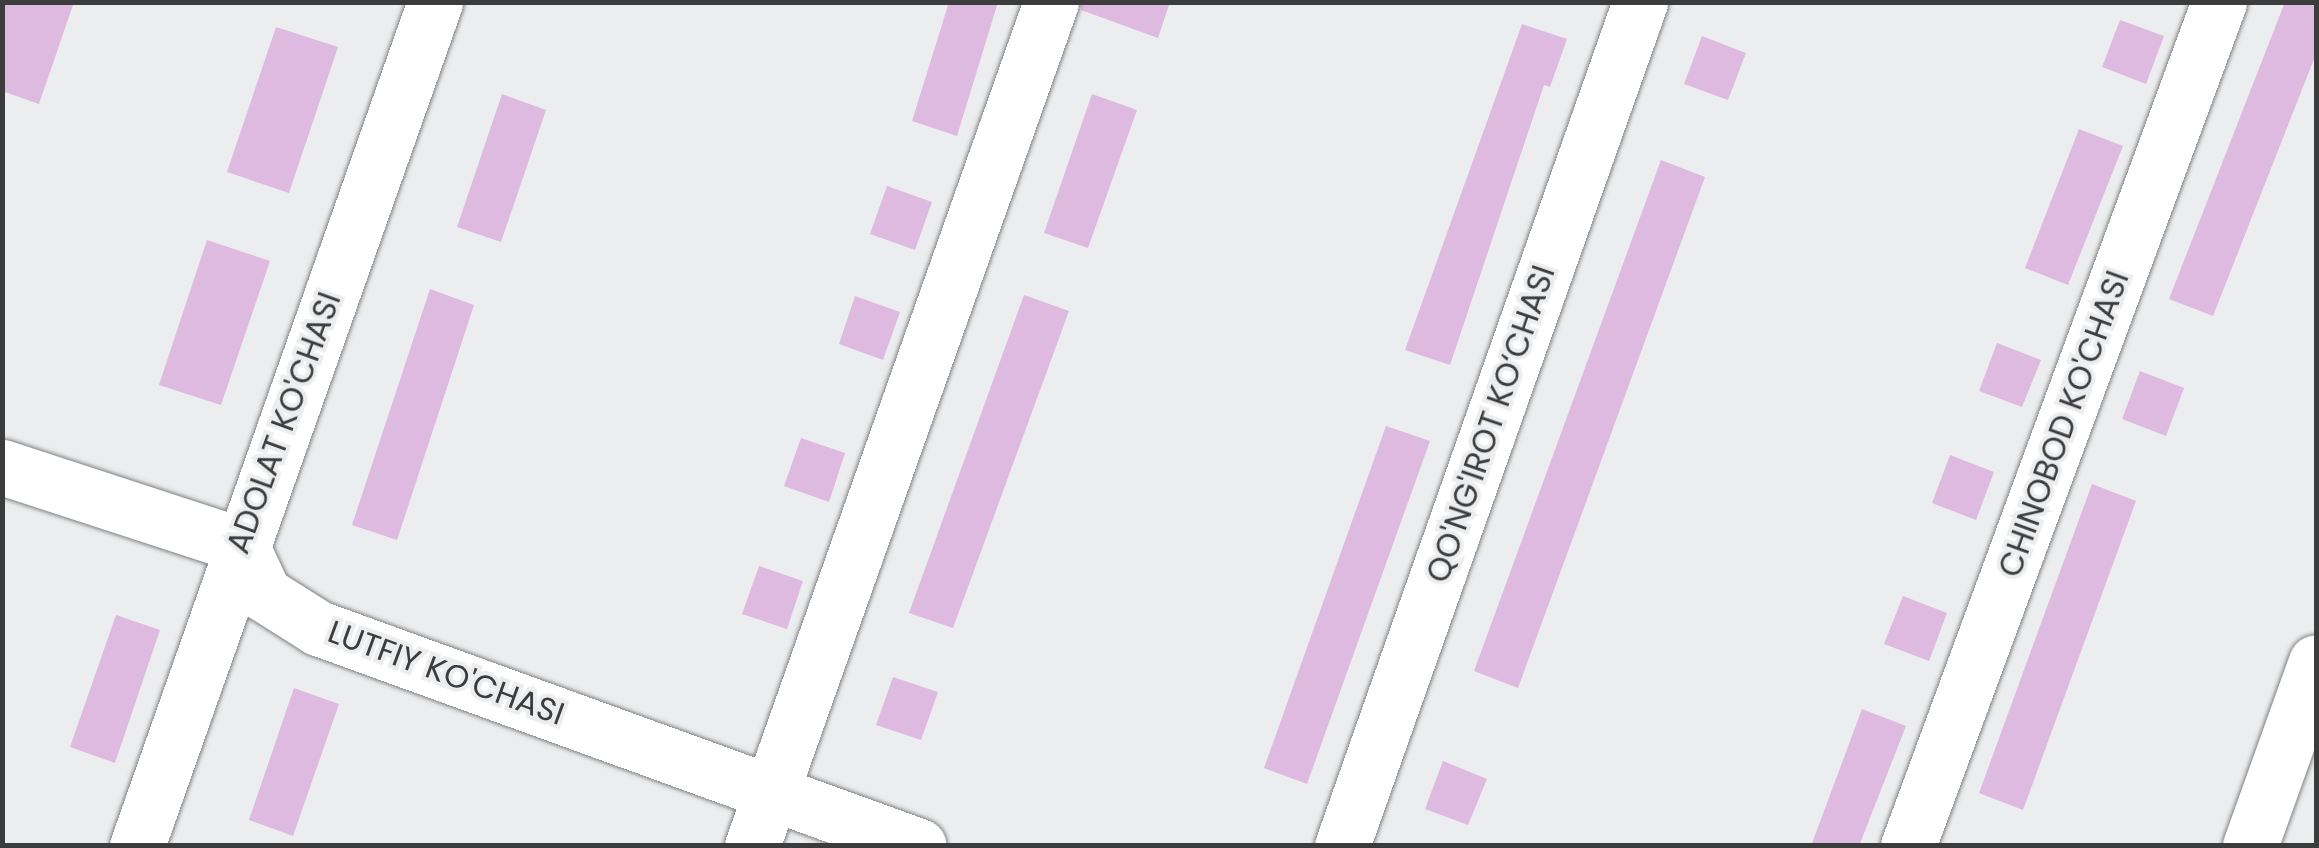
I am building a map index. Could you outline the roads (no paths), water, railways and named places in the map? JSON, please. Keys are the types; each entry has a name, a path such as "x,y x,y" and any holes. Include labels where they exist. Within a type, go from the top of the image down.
{"street":[{"name":"ADOLAT KO'CHASI","path":"137,846 434,2"},
{"path":"752,846 1051,2"},
{"name":"QO'NG'IROT KO‘CHASI","path":"1342,846 1640,2"},
{"name":"CHINOBOD KO'CHASI","path":"1908,846 2219,2"},
{"path":"2,466 240,545"},
{"name":"LUTFIY KO'CHASI","path":"240,545 264,594 318,628 919,846"},
{"path":"2250,846 2316,662"}]}
